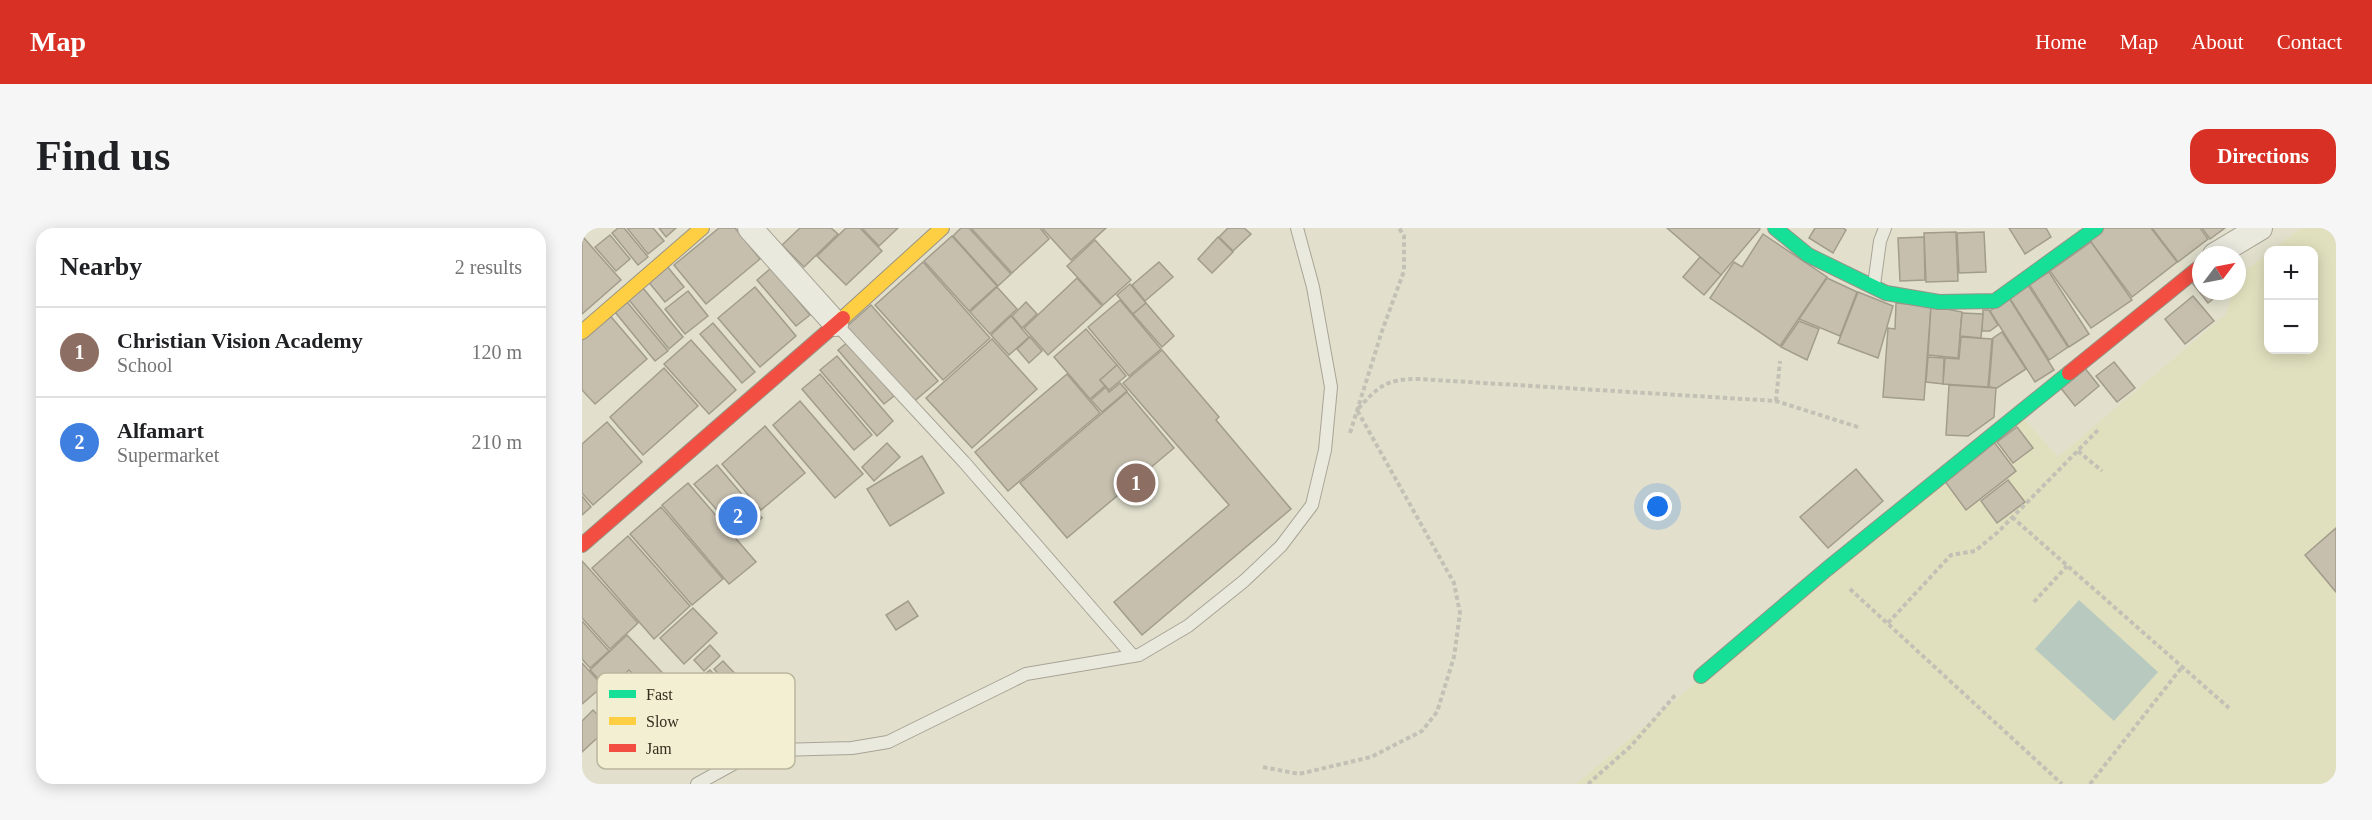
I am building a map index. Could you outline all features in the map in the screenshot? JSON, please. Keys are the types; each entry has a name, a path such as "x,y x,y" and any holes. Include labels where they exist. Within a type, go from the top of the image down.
{"street":[{"path":"582,332 702,228"},
{"path":"750,228 836,324"},
{"path":"582,545 836,324 942,228"},
{"path":"1775,228 1808,255 1886,293 1939,302 1995,301 2096,228"},
{"path":"2229,246 2260,228"},
{"path":"1701,676 1827,569 2192,273"}],"lane":[{"path":"795,750 852,748 888,742 1026,674 1139,655 1188,626 1244,581 1281,546 1312,505 1325,450 1331,387 1313,287 1297,228"},
{"path":"1873,287 1880,241 1885,228"},
{"path":"836,324 964,462 1133,656"},
{"path":"697,784 724,769"}],"path":[{"path":"1348,440 1382,331 1404,271 1404,236 1399,228"},
{"path":"1776,401 1780,361"},
{"path":"1357,410 1377,389 1396,379 1776,401 1861,428"},
{"path":"1263,767 1299,774 1371,757 1422,731 1437,712 1454,657 1460,613 1454,583 1357,410"},
{"path":"1888,623 1951,555 1975,551 2098,430"},
{"path":"2078,451 2102,471"},
{"path":"2012,517 2229,708"},
{"path":"2034,602 2067,566"},
{"path":"1827,569 2062,784"},
{"path":"2090,784 2182,667"},
{"path":"1588,784 1630,746 1682,688 1701,676"}],"green space":[{"path":"2301,228 2336,228 2336,784 1576,784 1924,490 2019,413 2058,457 2226,314 2230,300 2246,300 2246,270 2264,256 2264,354 2318,354 2318,246 2277,246"}],"shaded area":[{"path":"2079,600 2158,672 2114,721 2035,649"}],"building":[{"path":"618,228 624,228 648,257 638,265 612,233"},
{"path":"627,228 653,228 664,241 648,254"},
{"path":"659,228 676,228 666,237"},
{"path":"719,228 735,228 760,259 706,304 674,265"},
{"path":"800,228 831,228 838,234 804,267 782,245"},
{"path":"846,228 860,228 882,251 846,285 817,256"},
{"path":"862,228 898,228 879,246"},
{"path":"961,228 969,228 1011,274 998,286 953,236"},
{"path":"971,228 1040,228 1049,239 1012,273"},
{"path":"1042,228 1106,228 1071,260"},
{"path":"1228,228 1244,228 1251,234 1233,251 1219,237"},
{"path":"1667,228 1759,228 1760,229 1721,275"},
{"path":"1815,228 1843,228 1846,230 1833,253 1809,238"},
{"path":"2009,228 2046,228 2051,237 2025,254"},
{"path":"2101,228 2151,228 2177,262 2132,297 2088,238"},
{"path":"2152,228 2200,228 2208,239 2199,246 2192,246 2192,251 2178,262"},
{"path":"2202,228 2225,228 2210,239"},
{"path":"1956,232 1958,281 1926,282 1924,233"},
{"path":"1984,232 1986,272 1959,273 1957,233"},
{"path":"1763,234 1827,277 1780,346 1710,298 1734,262 1742,267"},
{"path":"610,235 630,259 616,271 595,247"},
{"path":"952,236 997,286 969,311 924,261"},
{"path":"1218,237 1233,252 1212,273 1198,259"},
{"path":"1924,237 1925,280 1900,281 1898,238"},
{"path":"582,238 621,280 582,314"},
{"path":"1095,240 1131,280 1103,305 1067,266"},
{"path":"2091,242 2132,300 2091,328 2050,271"},
{"path":"1700,257 1721,275 1704,295 1683,277"},
{"path":"923,262 990,338 943,380 875,305"},
{"path":"1159,262 1173,277 1145,301 1132,285"},
{"path":"666,265 684,287 665,302 647,280"},
{"path":"771,268 810,315 796,326 757,280"},
{"path":"2049,272 2089,334 2069,347 2029,284"},
{"path":"1077,278 1102,306 1048,355 1024,328"},
{"path":"1827,278 1857,292 1840,336 1799,319"},
{"path":"1130,284 1146,303 1133,314 1117,295"},
{"path":"2028,285 2068,347 2049,360 2009,297"},
{"path":"755,287 796,336 760,367 718,318"},
{"path":"997,287 1017,309 990,334 970,312"},
{"path":"643,288 683,337 669,349 629,300"},
{"path":"688,291 708,316 685,334 665,309"},
{"path":"1858,292 1893,306 1878,358 1838,343"},
{"path":"2192,297 2192,300 2196,300 2214,321 2185,344 2165,319"},
{"path":"2009,298 2054,370 2035,382 1990,311"},
{"path":"1120,300 1161,349 1129,376 1088,327"},
{"path":"627,302 668,351 655,361 615,312"},
{"path":"1026,302 1037,314 1022,328 1012,316"},
{"path":"1146,303 1174,336 1162,347 1133,314"},
{"path":"1896,303 1931,306 1924,400 1883,397 1888,328 1895,329"},
{"path":"871,305 938,381 911,404 844,329"},
{"path":"1931,306 1962,312 1958,358 1928,355"},
{"path":"1983,310 1989,310 1998,325 1990,331 1982,331"},
{"path":"607,312 647,359 595,404 582,390 582,333"},
{"path":"1962,313 1983,314 1981,338 1960,336"},
{"path":"1011,316 1029,337 1009,355 991,335"},
{"path":"1799,321 1819,329 1807,360 1781,347"},
{"path":"713,323 755,372 742,383 700,334"},
{"path":"1086,329 1117,365 1100,380 1105,386 1090,399 1054,357"},
{"path":"2002,332 2026,369 1997,388 1989,387 1993,338"},
{"path":"1030,337 1042,351 1029,363 1017,349"},
{"path":"1961,337 1992,339 1988,387 1943,384 1945,358 1959,359"},
{"path":"992,339 1037,389 972,448 926,398"},
{"path":"691,340 736,390 709,414 664,364"},
{"path":"848,342 894,396 884,404 838,350"},
{"path":"1162,350 1219,417 1216,420 1291,509 1142,635 1114,602 1229,505 1123,383"},
{"path":"837,356 893,421 877,436 820,370"},
{"path":"1928,357 1944,358 1943,384 1926,382"},
{"path":"2114,362 2135,388 2117,402 2096,376"},
{"path":"1117,365 1126,376 1109,390 1100,380"},
{"path":"2084,367 2099,386 2075,406 2060,387"},
{"path":"664,368 698,406 643,455 610,417"},
{"path":"820,374 872,435 854,450 802,389"},
{"path":"1067,374 1100,413 1008,491 975,452"},
{"path":"1120,383 1127,391 1102,412 1091,400 1106,387 1109,392"},
{"path":"1949,385 1996,388 1994,417 1968,436 1946,435"},
{"path":"1127,392 1174,448 1067,538 1020,483"},
{"path":"800,401 863,474 835,498 773,425"},
{"path":"607,422 642,462 593,505 582,493 582,444"},
{"path":"765,426 805,473 761,510 722,464"},
{"path":"2017,427 2033,448 2013,463 1997,442"},
{"path":"1994,442 2016,471 1966,510 1944,480"},
{"path":"887,443 900,457 874,481 862,467"},
{"path":"922,456 944,493 890,526 867,489"},
{"path":"717,465 762,518 740,536 694,484"},
{"path":"1856,469 1883,501 1828,548 1800,517"},
{"path":"2008,480 2025,502 1997,523 1981,501"},
{"path":"688,483 756,562 729,584 662,505"},
{"path":"582,496 591,507 582,515"},
{"path":"661,507 723,579 692,605 630,534"},
{"path":"2336,528 2336,592 2305,555"},
{"path":"628,536 690,606 654,639 592,568"},
{"path":"582,561 638,623 610,649 582,618"},
{"path":"908,601 918,616 896,630 886,615"},
{"path":"693,608 717,633 684,664 660,638"},
{"path":"582,621 609,651 590,668 582,659"},
{"path":"627,635 663,673 632,673 629,670 626,673 597,673 597,677 590,670"},
{"path":"710,645 720,656 704,671 694,660"},
{"path":"723,661 734,673 718,673 714,669"},
{"path":"582,663 597,679 597,691 582,704"},
{"path":"593,710 597,714 597,738 582,752 582,721"}],"traffic: fast":[{"path":"1775,228 1808,255 1886,293 1939,302 1995,301 2096,228"},
{"path":"1701,676 1827,569 2069,373"}],"traffic: slow":[{"path":"582,332 702,228"},
{"path":"843,318 942,228"}],"traffic: jam":[{"path":"2069,373 2192,273"},
{"path":"582,545 843,318"}],"place":[{"name":"Christian Vision Academy","path":"1136,483"},
{"name":"Alfamart","path":"738,516"}]}
